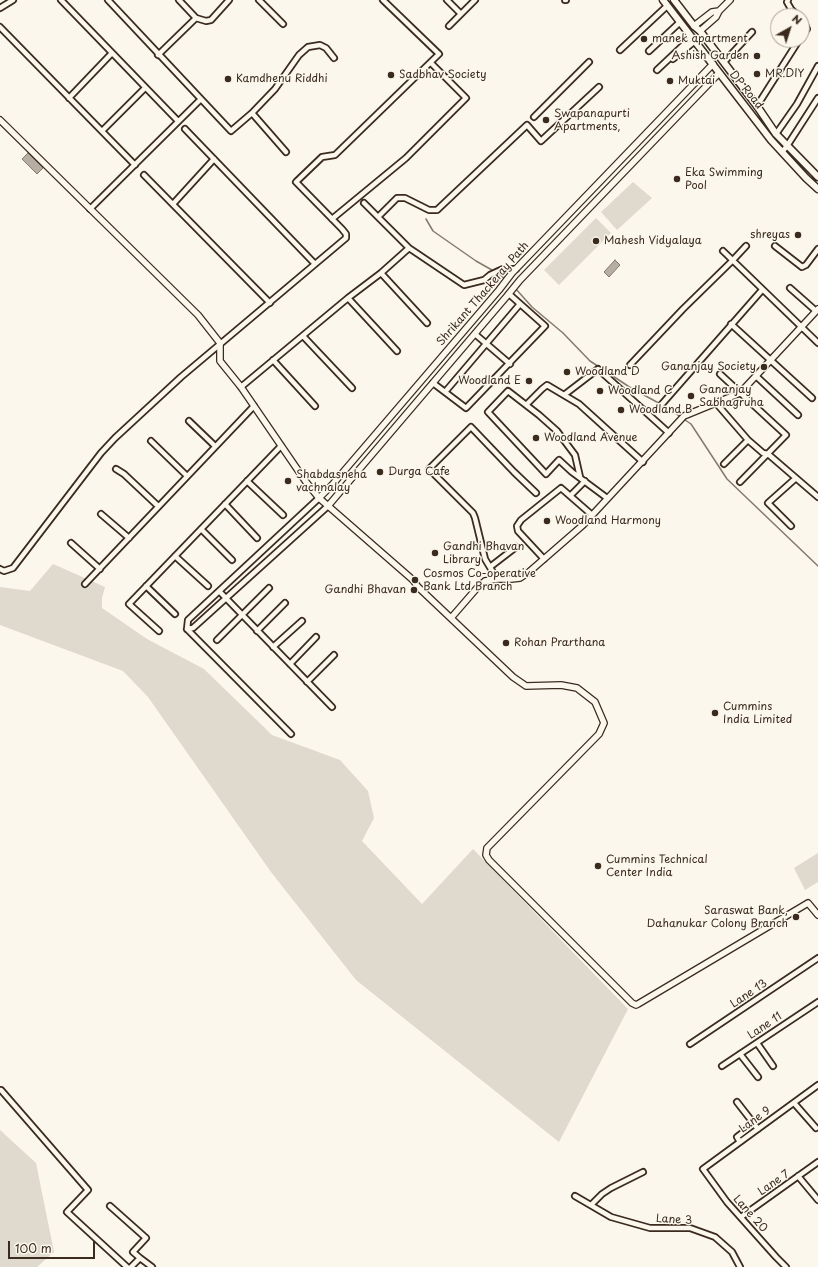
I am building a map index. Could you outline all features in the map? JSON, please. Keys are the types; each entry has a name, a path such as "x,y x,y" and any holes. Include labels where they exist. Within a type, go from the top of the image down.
{"main road":[{"name":"DP Road","path":"663,0 679,23 694,39 782,152 818,189"},
{"name":"DP Road","path":"674,0 694,26 700,31 757,106 776,134 818,177"},
{"path":"688,32 694,26"},
{"path":"694,39 700,31"},
{"name":"Shrikant Thackeray Path","path":"713,64 723,62"},
{"name":"Shrikant Thackeray Path","path":"719,73 723,62"}],"street":[{"path":"0,8 13,0"},
{"path":"61,0 178,121"},
{"path":"108,0 231,131 252,113 275,89 299,55 308,47 320,45 326,48 334,58"},
{"path":"179,0 196,18 206,21 211,20 229,0"},
{"path":"259,0 283,24"},
{"path":"0,569 4,571 13,568 106,448 181,377 346,238 346,234 296,182 322,157 335,155 439,54 383,0"},
{"path":"447,0 461,14"},
{"path":"449,26 475,0"},
{"path":"700,31 716,17 719,11 730,0"},
{"path":"620,50 667,6"},
{"path":"694,26 712,12 719,11"},
{"path":"158,55 196,18"},
{"path":"648,51 679,23"},
{"path":"0,28 135,165"},
{"path":"723,62 752,32"},
{"path":"670,62 694,39"},
{"path":"657,70 694,39"},
{"path":"757,106 794,48"},
{"path":"69,98 112,53"},
{"path":"534,118 589,62"},
{"path":"332,219 406,158 466,98 431,63"},
{"name":"Shrikant Thackeray Path","path":"319,498 332,485 514,271 713,64"},
{"path":"776,134 797,104 818,66"},
{"name":"Shrikant Thackeray Path","path":"328,506 520,280 719,73"},
{"path":"378,217 397,198 405,198 429,210 438,210 527,125 541,141 599,87"},
{"path":"102,132 146,88"},
{"path":"782,152 818,98"},
{"path":"90,209 201,99"},
{"path":"252,113 286,152"},
{"path":"0,120 198,315 220,343 220,361 254,406 306,482 319,498 408,575 418,587 512,677 526,686 561,685 577,688 595,702 604,723 599,734 490,844 487,848 486,855 489,860 632,1003 636,1005 638,1004 808,903 818,915"},
{"path":"185,129 315,264"},
{"path":"173,204 214,159"},
{"path":"144,175 270,303"},
{"path":"364,203 409,248 464,285 484,280 490,275 503,269 514,271"},
{"path":"630,364 746,246"},
{"path":"775,246 802,268 818,249"},
{"path":"240,387 348,298 381,273 409,248"},
{"path":"723,251 818,343"},
{"path":"381,273 427,324"},
{"path":"451,618 479,586 486,581 520,578 530,572 583,525 683,418 740,393 817,310 790,288"},
{"path":"662,404 762,290"},
{"path":"433,383 466,408 545,326 520,304 510,292"},
{"path":"348,298 397,351"},
{"path":"445,392 520,304"},
{"path":"731,324 812,398"},
{"path":"475,334 510,364"},
{"path":"303,336 352,388"},
{"path":"273,360 316,406"},
{"path":"564,395 598,369 669,433"},
{"path":"720,374 786,436 740,482"},
{"path":"756,376 798,414"},
{"path":"526,405 542,388 547,385 579,404 643,462"},
{"path":"580,477 575,455 568,444 557,431 508,391 488,412 546,474 559,460 585,482 607,498"},
{"path":"716,403 748,440 763,453 768,454 818,497"},
{"path":"85,584 254,406"},
{"path":"189,420 215,446"},
{"path":"497,579 485,558 473,513 429,469 471,427 514,472 536,492"},
{"path":"724,464 748,440"},
{"path":"151,441 187,476"},
{"path":"159,631 129,604 281,446"},
{"path":"116,469 124,474 158,506"},
{"path":"791,526 768,503 796,478"},
{"path":"247,481 283,515"},
{"path":"570,496 585,482"},
{"path":"544,559 518,530 517,526 521,520 561,488 592,515"},
{"path":"187,629 188,620 319,498"},
{"path":"225,504 257,538"},
{"path":"187,629 193,628 328,506"},
{"path":"101,514 129,538"},
{"path":"201,529 232,560"},
{"path":"283,532 291,539"},
{"path":"71,543 100,569"},
{"path":"490,567 516,547"},
{"path":"175,556 208,586"},
{"path":"146,586 175,614"},
{"path":"218,640 269,588"},
{"path":"219,591 332,708"},
{"path":"257,631 285,603"},
{"path":"274,648 302,621"},
{"path":"187,629 291,734"},
{"path":"290,664 316,637"},
{"path":"307,682 334,655"},
{"name":"Lane 13","path":"690,1044 818,958"},
{"name":"Lane 11","path":"722,1066 818,1002"},
{"path":"756,1042 773,1066"},
{"path":"740,1054 758,1078"},
{"name":"Lane 9","path":"703,1169 818,1086"},
{"path":"0,1090 88,1190 67,1212 126,1267"},
{"path":"737,1102 758,1129"},
{"path":"794,1103 816,1128"},
{"path":"740,1142 737,1137 754,1124"},
{"name":"Lane 7","path":"741,1217 818,1162"},
{"name":"Lane 20","path":"703,1169 726,1202 786,1267"},
{"path":"591,1205 602,1194 611,1188 643,1172"},
{"path":"798,1176 818,1200"},
{"name":"Lane 3","path":"575,1196 611,1217 650,1228 690,1228 715,1237 732,1252 740,1267"},
{"path":"110,1206 146,1238 133,1252 152,1267"},
{"path":"131,1267 140,1258"}],"shaded area":[{"path":"28,153 43,168 37,174 22,159"},
{"path":"633,182 652,198 617,230 601,212"},
{"path":"596,218 611,233 559,285 544,270"},
{"path":"615,260 620,265 609,277 604,272"},
{"path":"53,564 105,587 102,598 102,608 147,639 204,669 272,735 340,760 368,791 374,818 362,841 422,904 473,849 628,1009 559,1142 356,980 271,872 148,697 123,671 0,625 0,587 30,591"},
{"path":"818,853 818,882 805,890 794,868"},
{"path":"0,1130 36,1163 54,1252 37,1267 0,1267"}],"waterway":[{"path":"426,219 433,231 505,279"},
{"path":"515,288 532,307 563,333 590,361 631,388 666,407 691,424 727,479 818,566"}],"place":[{"name":"manek apartment","path":"644,39"},
{"name":"Ashish Garden","path":"757,56"},
{"name":"MR.DIY","path":"757,74"},
{"name":"Sadbhav Society","path":"391,75"},
{"name":"Kamdhenu Riddhi","path":"228,79"},
{"name":"Muktai","path":"670,81"},
{"name":"Swapanapurti Apartments,","path":"546,120"},
{"name":"Eka Swimming Pool","path":"677,179"},
{"name":"shreyas","path":"798,235"},
{"name":"Mahesh Vidyalaya","path":"596,241"},
{"name":"Gananjay Society","path":"764,367"},
{"name":"Woodland D","path":"567,372"},
{"name":"Woodland E","path":"529,381"},
{"name":"Woodland C","path":"600,391"},
{"name":"Gananjay Sabhagruha","path":"691,396"},
{"name":"Woodland B","path":"621,410"},
{"name":"Woodland Avenue","path":"536,438"},
{"name":"Durga Cafe","path":"380,472"},
{"name":"Shabdasneha vachnalay","path":"288,481"},
{"name":"Woodland Harmony","path":"547,521"},
{"name":"Gandhi Bhavan Library","path":"435,553"},
{"name":"Cosmos Co-operative Bank Ltd Branch","path":"415,580"},
{"name":"Gandhi Bhavan","path":"414,590"},
{"name":"Rohan Prarthana","path":"506,643"},
{"name":"Cummins India Limited","path":"715,713"},
{"name":"Cummins Technical Center India","path":"598,866"},
{"name":"Saraswat Bank, Dahanukar Colony Branch","path":"796,917"}]}
